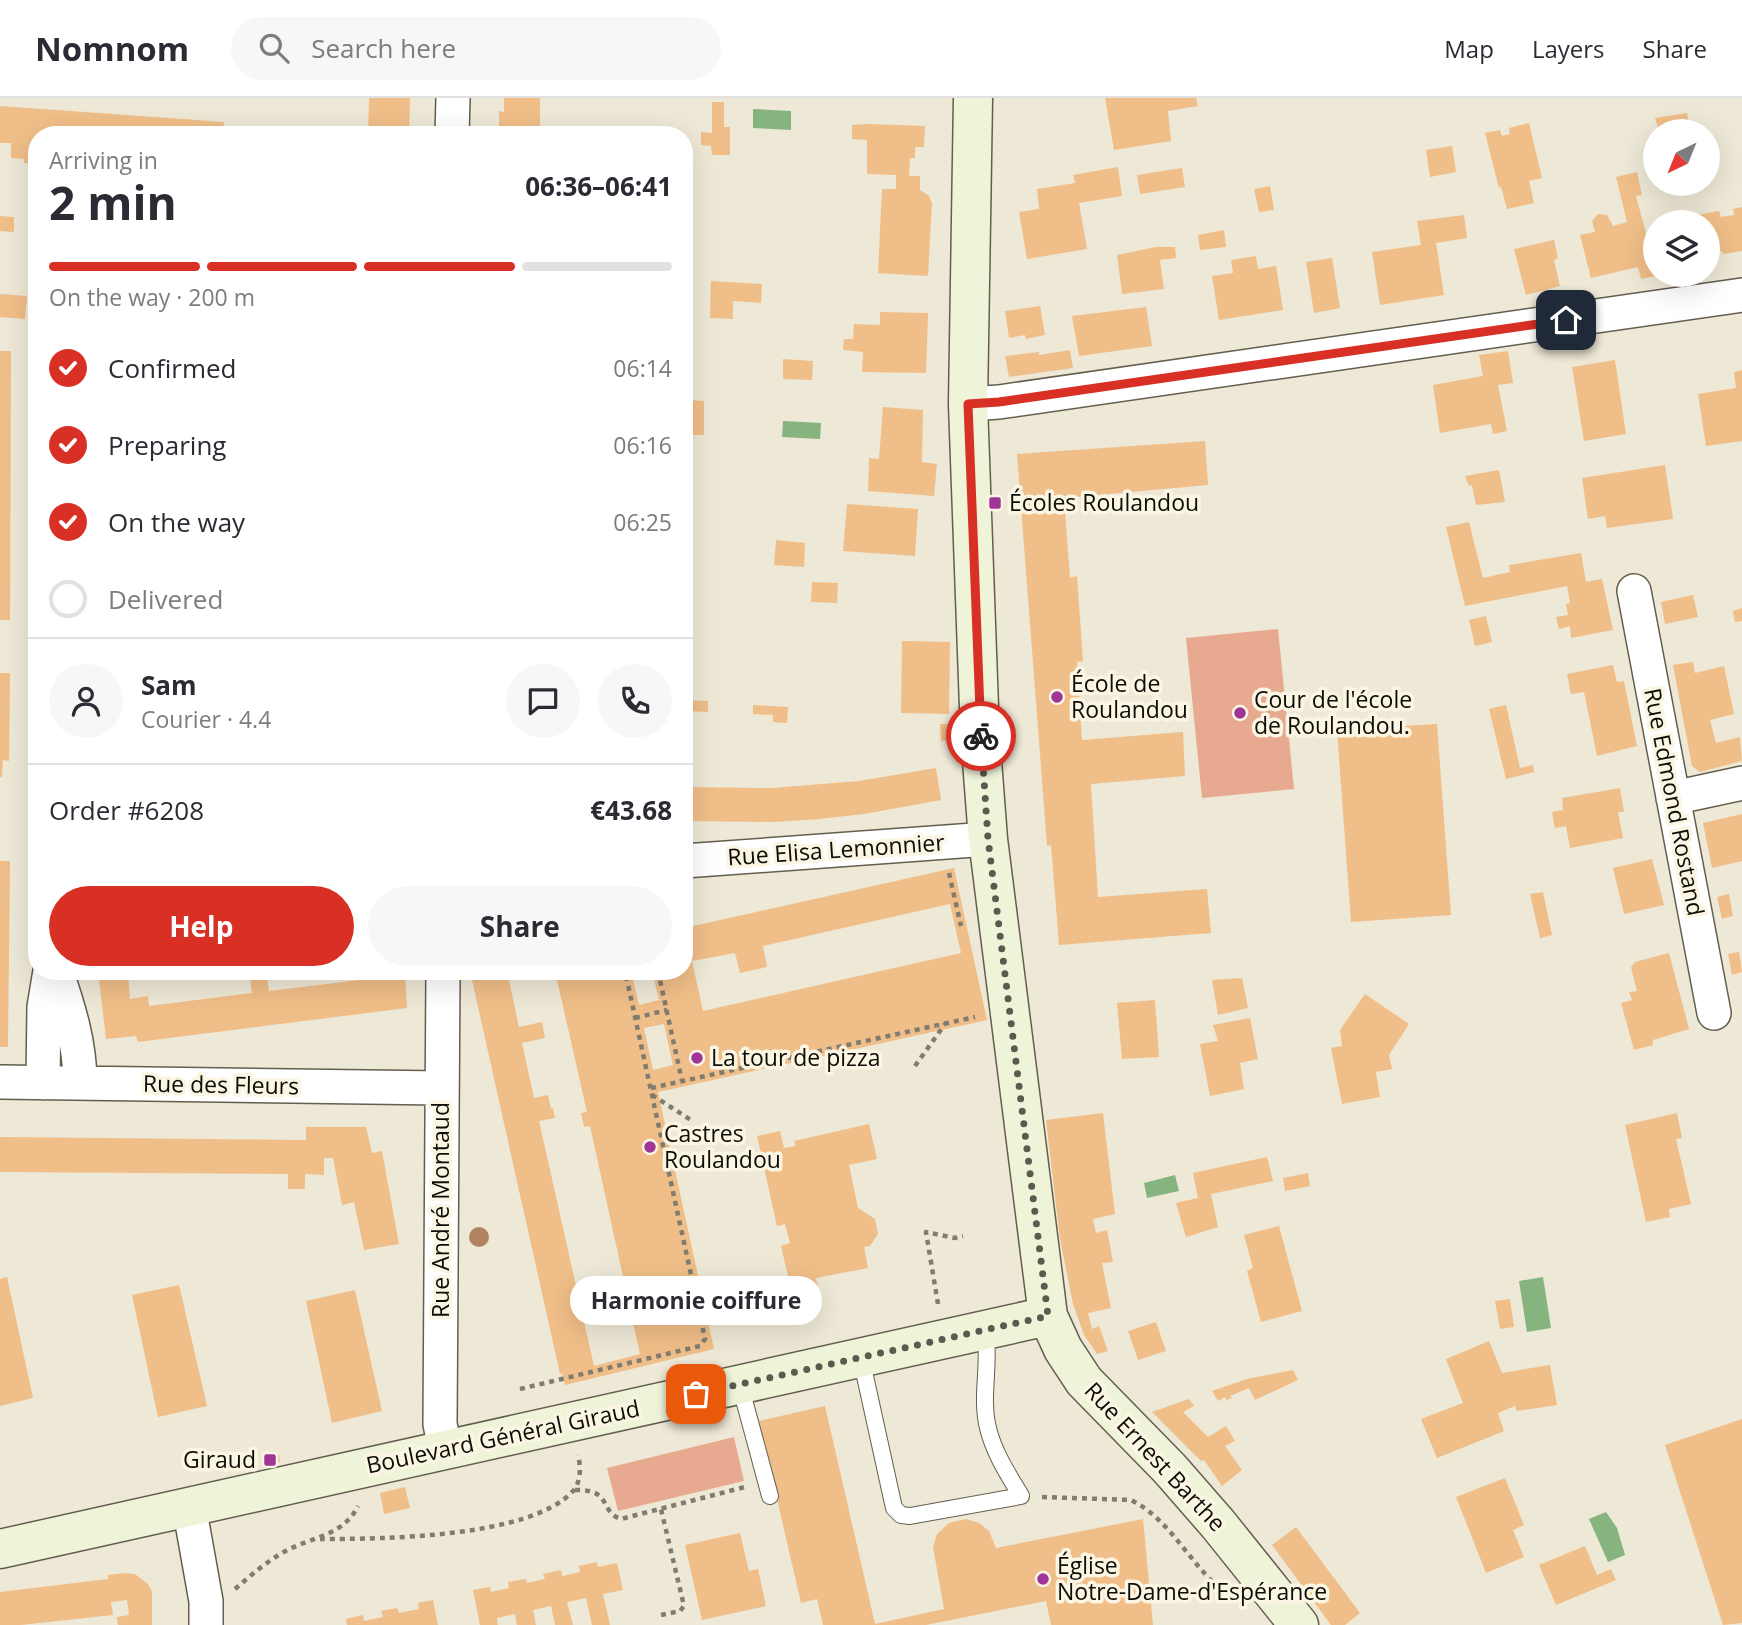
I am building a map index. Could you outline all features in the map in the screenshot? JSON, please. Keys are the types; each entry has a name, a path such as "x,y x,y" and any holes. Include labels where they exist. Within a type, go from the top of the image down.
{"street":[{"path":"452,126 453,98"},
{"name":"Rue Ernest Barthe","path":"973,98 968,404 979,707 988,839 1048,1316 1063,1349 1084,1381 1170,1469 1299,1625"},
{"path":"968,404 999,402 1742,295"},
{"name":"Rue Edmond Rostand","path":"1634,591 1714,1013"},
{"path":"1673,798 1742,783"},
{"name":"Rue Elisa Lemonnier","path":"693,860 988,839"},
{"path":"43,1083 44,1007 48,980"},
{"path":"59,980 80,1056 80,1083"},
{"name":"Rue André Montaud","path":"443,980 440,1424 445,1449"},
{"name":"Rue des Fleurs","path":"0,1082 442,1088"},
{"name":"Boulevard Général Giraud","path":"0,1549 1048,1316"},
{"path":"189,1506 206,1613"}],"lane":[{"path":"861,1358 894,1508 901,1515 910,1516 1020,1496 999,1459 987,1426 989,1350 985,1331"},
{"path":"740,1385 768,1489"}],"path":[{"path":"520,1390 704,1343 627,980"},
{"path":"660,980 682,1081"},
{"path":"635,1018 667,1010"},
{"path":"651,1088 981,1016"},
{"path":"915,1066 945,1023"},
{"path":"652,1095 691,1120"},
{"path":"936,1310 938,1304 926,1232 955,1238 963,1236"},
{"path":"569,1422 580,1465 575,1490"},
{"path":"206,1613 277,1556 320,1539 403,1536 512,1523 562,1500 575,1490 589,1489 599,1494 614,1516 621,1518 768,1489"},
{"path":"1020,1496 1131,1500 1155,1516 1215,1586 1236,1601 1254,1606 1273,1593"},
{"path":"320,1539 353,1517 360,1502"},
{"path":"661,1508 684,1606 680,1611 661,1615"}],"shaded area":[{"path":"753,109 791,111 791,130 753,128"},
{"path":"783,421 821,423 820,439 782,437"},
{"name":"Cour de l'école de Roulandou.","path":"1278,629 1294,789 1202,798 1186,638"},
{"path":"1175,1175 1179,1191 1147,1198 1144,1183"},
{"path":"1543,1277 1551,1328 1527,1332 1519,1281"},
{"path":"734,1437 744,1481 618,1511 607,1468"},
{"path":"1606,1512 1617,1528 1625,1555 1608,1562 1589,1519"}],"building":[{"path":"369,98 410,98 409,126 368,126"},
{"path":"504,98 540,98 540,126 499,126 499,111 504,112"},
{"path":"1105,98 1196,98 1198,106 1168,111 1171,141 1114,150"},
{"path":"712,102 724,102 724,127 730,127 730,155 712,155 711,146 701,145 701,132 712,133"},
{"path":"0,106 224,122 224,126 28,126 28,163 24,163 24,159 11,158 11,143 0,143"},
{"path":"1687,113 1688,119 1655,119"},
{"path":"1529,123 1542,178 1529,181 1534,203 1507,209 1485,133 1500,130 1502,136 1510,134 1509,128"},
{"path":"852,125 925,126 924,147 915,147 915,158 910,158 909,176 920,176 920,190 929,196 932,203 928,276 878,273 882,189 896,189 896,175 867,174 867,140 852,139"},
{"path":"1452,146 1456,172 1430,177 1426,150"},
{"path":"1118,167 1122,196 1079,203 1087,249 1027,259 1019,212 1039,209 1037,189 1075,183 1073,175"},
{"path":"1182,168 1185,187 1140,194 1137,175"},
{"path":"1637,172 1642,195 1636,196 1643,222 1643,279 1638,267 1591,278 1580,235 1595,232 1592,221 1598,214 1607,215 1613,226 1627,222 1616,177"},
{"path":"1270,186 1274,210 1259,212 1254,189"},
{"path":"1742,207 1742,251 1723,254 1720,251 1720,214 1721,217 1734,215 1733,209"},
{"path":"1464,215 1467,238 1436,243 1444,295 1380,305 1372,252 1421,245 1417,221"},
{"path":"0,216 14,217 14,232 0,231"},
{"path":"1224,230 1226,247 1200,250 1198,235"},
{"path":"1554,240 1558,258 1554,260 1560,286 1526,295 1514,249"},
{"path":"1156,247 1175,247 1176,258 1160,260 1164,289 1122,294 1117,255"},
{"path":"1256,256 1258,269 1276,266 1283,310 1219,320 1212,276 1233,273 1231,260"},
{"path":"1332,258 1340,308 1314,313 1306,262"},
{"path":"711,281 762,284 761,303 733,301 733,319 710,318"},
{"path":"0,294 27,296 25,319 0,317"},
{"path":"1040,306 1045,335 1026,339 1025,335 1009,338 1005,311"},
{"path":"1146,307 1152,346 1079,356 1072,316"},
{"path":"880,312 928,313 926,373 862,372 863,352 843,350 844,339 853,339 854,324 880,325"},
{"path":"1070,350 1073,368 1009,377 1005,356 1039,352 1039,355"},
{"path":"0,351 11,351 10,620 0,620"},
{"path":"1508,351 1513,383 1498,385 1507,431 1493,434 1491,424 1440,433 1433,385 1483,376 1479,355"},
{"path":"783,359 813,361 812,380 783,379"},
{"path":"1615,360 1626,434 1584,441 1572,367"},
{"path":"1742,370 1742,441 1706,446 1698,394 1736,388 1734,372"},
{"path":"693,400 704,401 704,435 693,435"},
{"path":"883,407 923,410 922,462 937,464 934,496 868,491 869,458 879,459"},
{"name":"École de Roulandou","path":"1205,441 1208,485 1064,498 1070,578 1077,576 1083,661 1077,662 1082,740 1183,732 1185,776 1091,784 1098,897 1207,889 1211,933 1059,945 1051,845 1047,846 1017,454"},
{"path":"1665,465 1673,519 1607,528 1605,516 1588,519 1582,478"},
{"path":"1499,470 1505,502 1476,505 1472,485 1469,486 1465,476"},
{"path":"847,504 918,509 915,556 843,551"},
{"path":"1469,522 1483,578 1510,572 1509,565 1581,553 1586,582 1602,579 1613,630 1571,638 1570,626 1559,629 1556,617 1568,615 1566,604 1570,603 1567,586 1465,606 1446,527"},
{"path":"776,540 805,543 804,567 774,565"},
{"path":"812,582 838,583 837,603 811,602"},
{"path":"1693,595 1698,617 1665,624 1661,602"},
{"path":"1742,608 1742,621 1735,622 1733,611"},
{"path":"1486,616 1492,642 1475,646 1469,620"},
{"path":"902,641 950,642 949,714 901,713"},
{"path":"1693,662 1695,673 1724,666 1734,714 1710,720 1716,743 1740,737 1742,761 1700,772 1692,766 1673,665"},
{"path":"1613,665 1617,682 1624,681 1637,746 1597,756 1584,692 1571,694 1567,674"},
{"path":"0,673 10,673 9,761 3,760 2,777 0,777"},
{"path":"693,700 708,701 708,712 693,711"},
{"path":"753,705 788,707 787,723 773,722 773,715 753,714"},
{"path":"1506,705 1520,768 1533,765 1534,772 1506,779 1489,709"},
{"path":"940,724 950,724 951,740 941,741"},
{"path":"1437,724 1451,915 1351,922 1337,730"},
{"path":"936,768 941,800 819,819 774,822 693,821 693,787 772,788 859,781"},
{"path":"1620,788 1624,812 1618,812 1623,838 1570,848 1566,826 1555,828 1552,812 1563,810 1562,798"},
{"path":"1742,814 1742,861 1712,868 1703,823"},
{"path":"1652,859 1664,905 1624,914 1613,868"},
{"path":"0,861 10,861 8,1047 0,1047"},
{"path":"954,868 987,1020 658,1092 714,1349 565,1385 562,1373 560,1374 472,980 509,980 519,1027 542,1022 545,1038 522,1043 534,1098 548,1095 551,1109 553,1108 555,1118 539,1121 594,1366 640,1354 590,1126 584,1127 581,1113 587,1112 557,980 633,980 639,1005 659,1000 654,980 693,980 693,966 703,1011 961,953 950,904 763,946 767,967 740,973 735,953 693,961 693,926","holes":["664,1024 673,1065 653,1070 644,1028"]},
{"path":"1543,892 1552,935 1540,938 1530,894"},
{"path":"1729,894 1733,916 1722,919 1717,897"},
{"path":"1739,952 1742,972 1732,975 1728,954"},
{"path":"1669,953 1689,1029 1653,1040 1653,1045 1634,1050 1621,1003 1632,1000 1629,992 1637,991 1631,967 1635,962"},
{"path":"1242,978 1248,1008 1218,1015 1212,980"},
{"path":"99,980 129,980 130,999 148,996 149,1006 252,993 250,980 267,980 269,991 360,980 405,980 407,1008 138,1042 136,1036 106,1039"},
{"path":"1365,994 1409,1024 1389,1055 1392,1069 1376,1072 1380,1097 1342,1104 1331,1048 1342,1046 1340,1030"},
{"path":"1155,1000 1159,1057 1122,1059 1117,1003"},
{"path":"1250,1018 1258,1059 1240,1063 1244,1089 1210,1096 1200,1044 1218,1041 1213,1025"},
{"path":"1103,1113 1115,1214 1093,1219 1096,1233 1107,1230 1113,1262 1102,1263 1111,1308 1088,1313 1092,1329 1099,1326 1108,1351 1097,1354 1084,1335 1073,1304 1060,1239 1046,1120"},
{"path":"1677,1113 1682,1138 1676,1139 1691,1204 1669,1209 1670,1217 1646,1222 1625,1125"},
{"path":"869,1124 877,1159 849,1165 858,1208 875,1219 878,1234 870,1246 864,1247 868,1268 816,1278 818,1287 792,1293 781,1246 790,1243 785,1224 777,1226 757,1136 780,1131 784,1148 796,1146 794,1141"},
{"path":"306,1127 366,1127 372,1153 382,1151 399,1244 364,1250 354,1202 342,1205 333,1158 324,1158 324,1175 305,1174 305,1189 288,1189 288,1174 0,1172 0,1137 306,1140"},
{"path":"1267,1157 1273,1181 1211,1194 1218,1227 1186,1237 1176,1203 1198,1198 1193,1173"},
{"path":"1308,1173 1310,1186 1285,1191 1283,1178"},
{"path":"1279,1226 1302,1311 1261,1322 1247,1271 1253,1268 1244,1235"},
{"path":"7,1277 33,1398 0,1406 0,1279"},
{"path":"179,1285 207,1406 158,1417 132,1295"},
{"path":"355,1290 382,1411 332,1423 306,1301"},
{"path":"1510,1299 1514,1327 1500,1329 1495,1301"},
{"path":"1156,1322 1166,1351 1138,1360 1128,1331"},
{"path":"1489,1341 1502,1373 1550,1365 1557,1405 1517,1411 1515,1406 1498,1413 1504,1431 1437,1458 1421,1419 1463,1403 1446,1359"},
{"path":"1293,1370 1298,1380 1255,1400 1249,1388 1230,1396 1232,1398 1226,1400 1225,1397 1218,1401 1212,1391 1247,1379"},
{"path":"1189,1399 1194,1406 1183,1412 1208,1437 1226,1426 1235,1441 1225,1446 1242,1470 1222,1486 1204,1460 1201,1461 1152,1412"},
{"path":"825,1406 875,1624 944,1609 933,1547 937,1534 949,1523 966,1519 979,1523 989,1531 996,1548 1143,1519 1153,1625 1051,1625 1046,1601 926,1625 823,1625 817,1599 801,1603 759,1421"},
{"path":"1742,1419 1742,1623 1723,1625 1665,1445"},
{"name":"Giraud","path":"279,1455 280,1462 263,1466 261,1458"},
{"path":"1505,1478 1524,1525 1513,1530 1524,1557 1486,1573 1456,1497"},
{"path":"405,1487 410,1508 384,1514 380,1493"},
{"path":"1296,1527 1360,1613 1345,1625 1331,1625 1272,1545"},
{"path":"740,1533 749,1571 758,1569 766,1606 702,1620 685,1545"},
{"path":"1585,1546 1597,1575 1611,1569 1616,1580 1556,1605 1539,1565"},
{"path":"597,1562 598,1567 617,1563 623,1590 603,1594 610,1625 592,1625 586,1598 567,1602 573,1625 555,1625 551,1606 533,1610 536,1625 517,1625 515,1614 497,1618 498,1625 480,1625 473,1590 490,1587 491,1592 509,1588 508,1582 526,1579 527,1583 545,1579 543,1574 561,1570 562,1576 580,1572 579,1566"},
{"path":"135,1574 148,1584 152,1592 152,1625 118,1625 117,1617 129,1615 127,1600 111,1602 113,1615 0,1625 0,1592 108,1579 108,1575"},
{"path":"433,1600 438,1625 347,1625 346,1619 363,1615 364,1621 383,1617 381,1611 397,1608 399,1613 419,1609 418,1603"}],"way so far":[{"path":"696,1394 1048,1316 988,839 981,736"}],"place":[{"name":"Écoles Roulandou","path":"995,503"},
{"name":"École de Roulandou","path":"1057,697"},
{"name":"Cour de l'école de Roulandou.","path":"1240,713"},
{"name":"La tour de pizza","path":"697,1058"},
{"name":"Castres Roulandou","path":"650,1147"},
{"name":"Harmonie coiffure","path":"696,1394"},
{"name":"Giraud","path":"270,1460"},
{"name":"Église Notre-Dame-d'Espérance","path":"1043,1579"}],"route":[{"path":"981,736 968,404 999,402 1566,320"}]}
